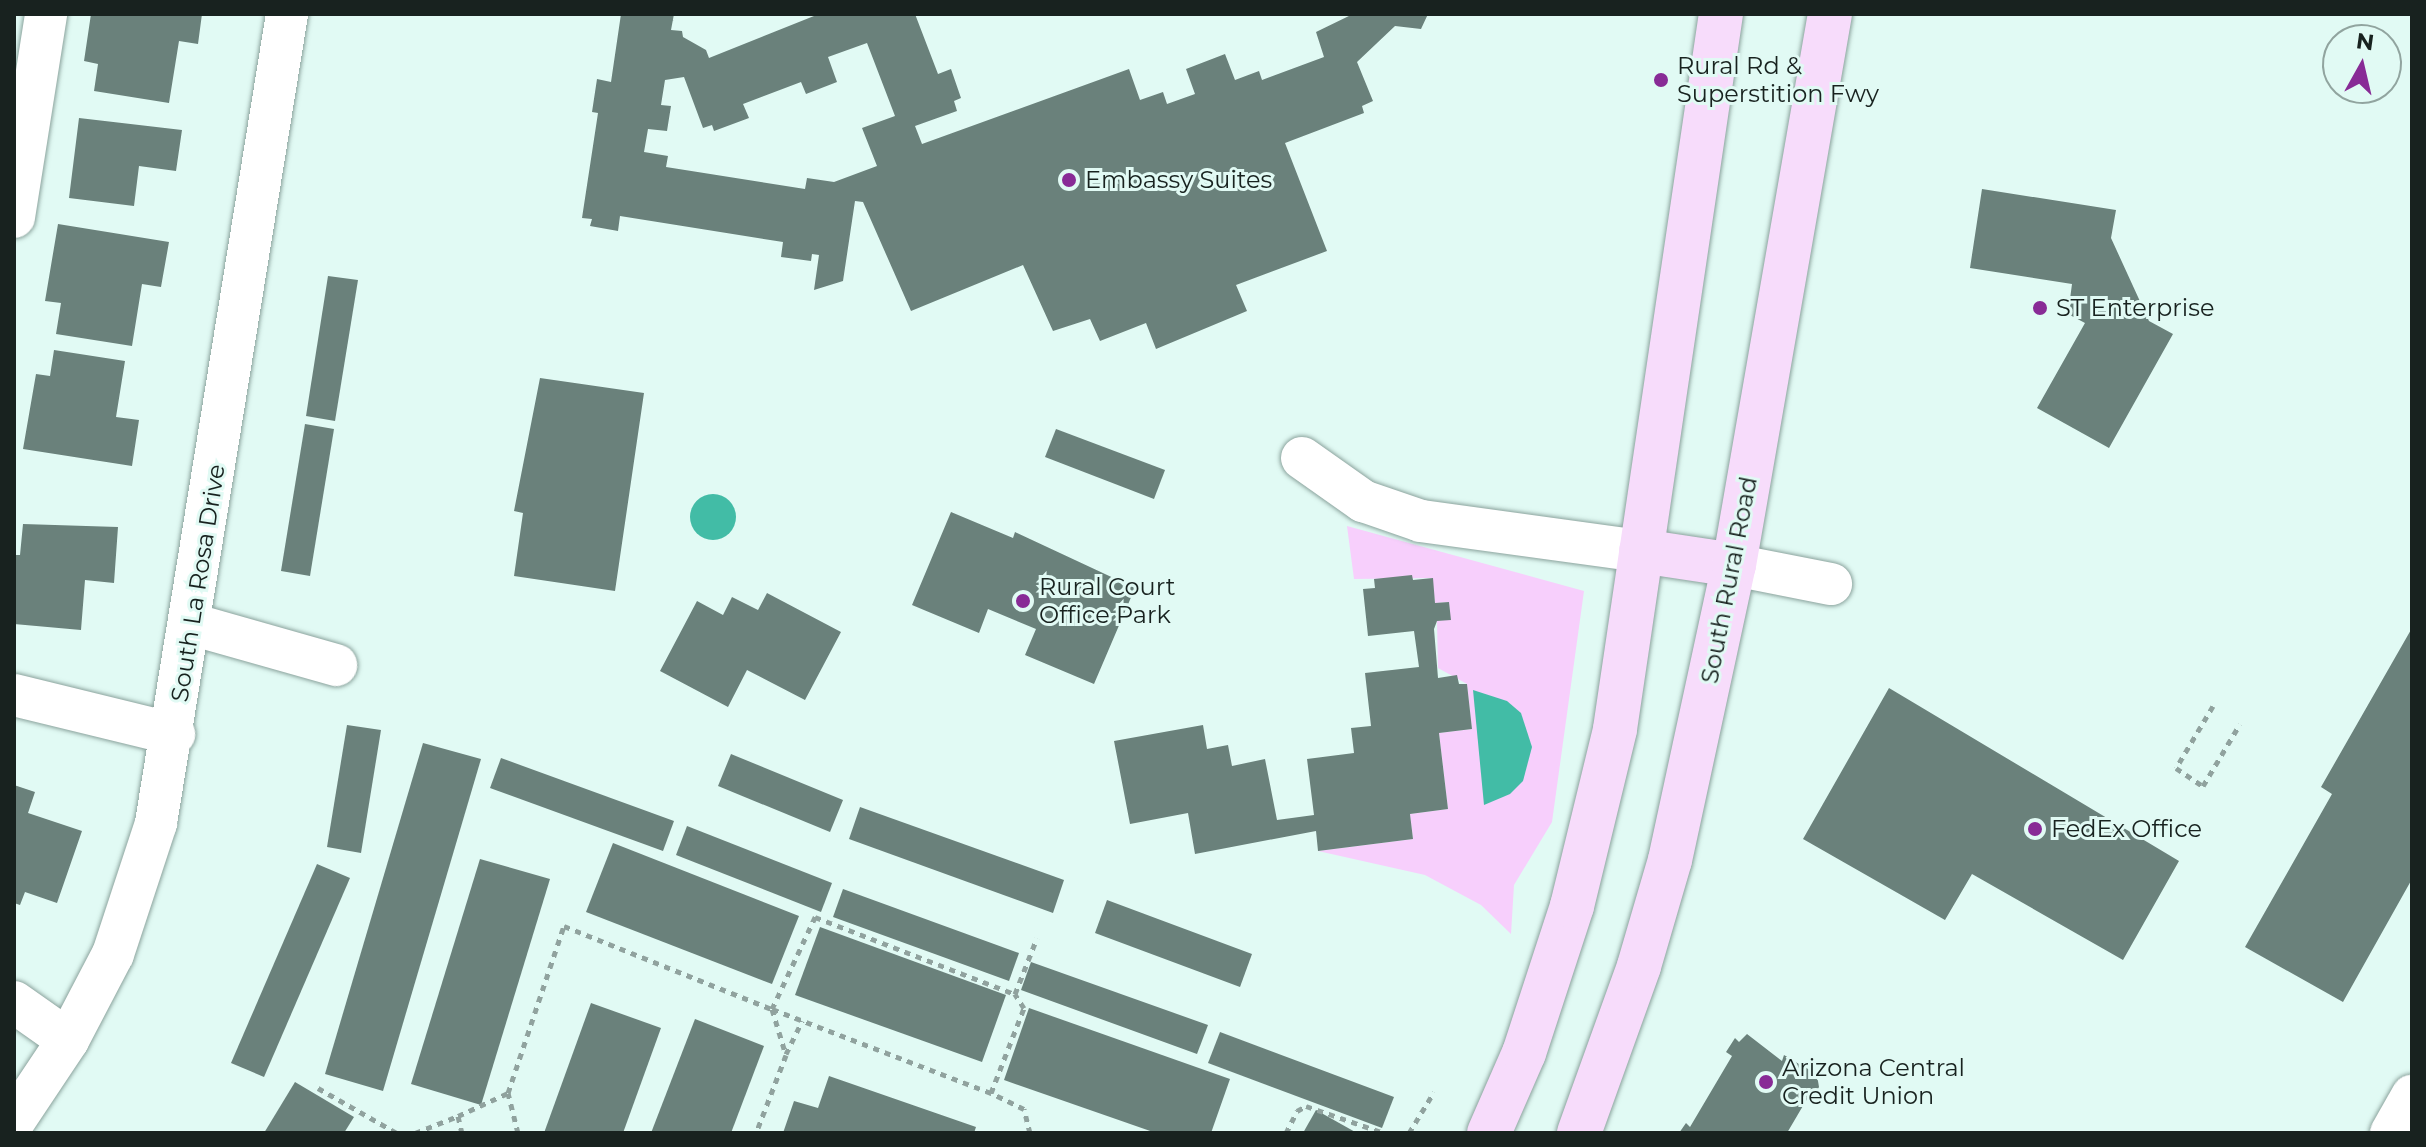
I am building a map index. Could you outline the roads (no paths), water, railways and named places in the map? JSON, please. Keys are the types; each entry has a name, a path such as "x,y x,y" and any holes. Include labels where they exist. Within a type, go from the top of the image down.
{"main road":[{"path":"1489,1133 1524,1053 1572,906 1615,729 1638,601 1641,551 1721,14"},
{"name":"South Rural Road","path":"1579,1133 1639,966 1670,860 1734,565 1830,14"},
{"path":"1641,551 1734,565"}],"street":[{"path":"14,217 46,14"},
{"name":"South La Rosa Drive","path":"14,1121 68,1040 113,954 156,823 174,734 287,14"},
{"path":"1302,458 1363,501 1421,521 1641,551"},
{"path":"1734,565 1831,584"},
{"path":"191,624 336,665"},
{"path":"14,695 174,734"},
{"path":"14,1002 68,1040"},
{"path":"2391,1133 2412,1096"}],"place":[{"name":"Rural Rd & Superstition Fwy","path":"1661,80"},
{"name":"Embassy Suites","path":"1069,180"},
{"name":"ST Enterprise","path":"2040,308"},
{"name":"Rural Court Office Park","path":"1023,601"},
{"name":"FedEx Office","path":"2035,829"},
{"name":"Arizona Central Credit Union","path":"1766,1082"}]}
